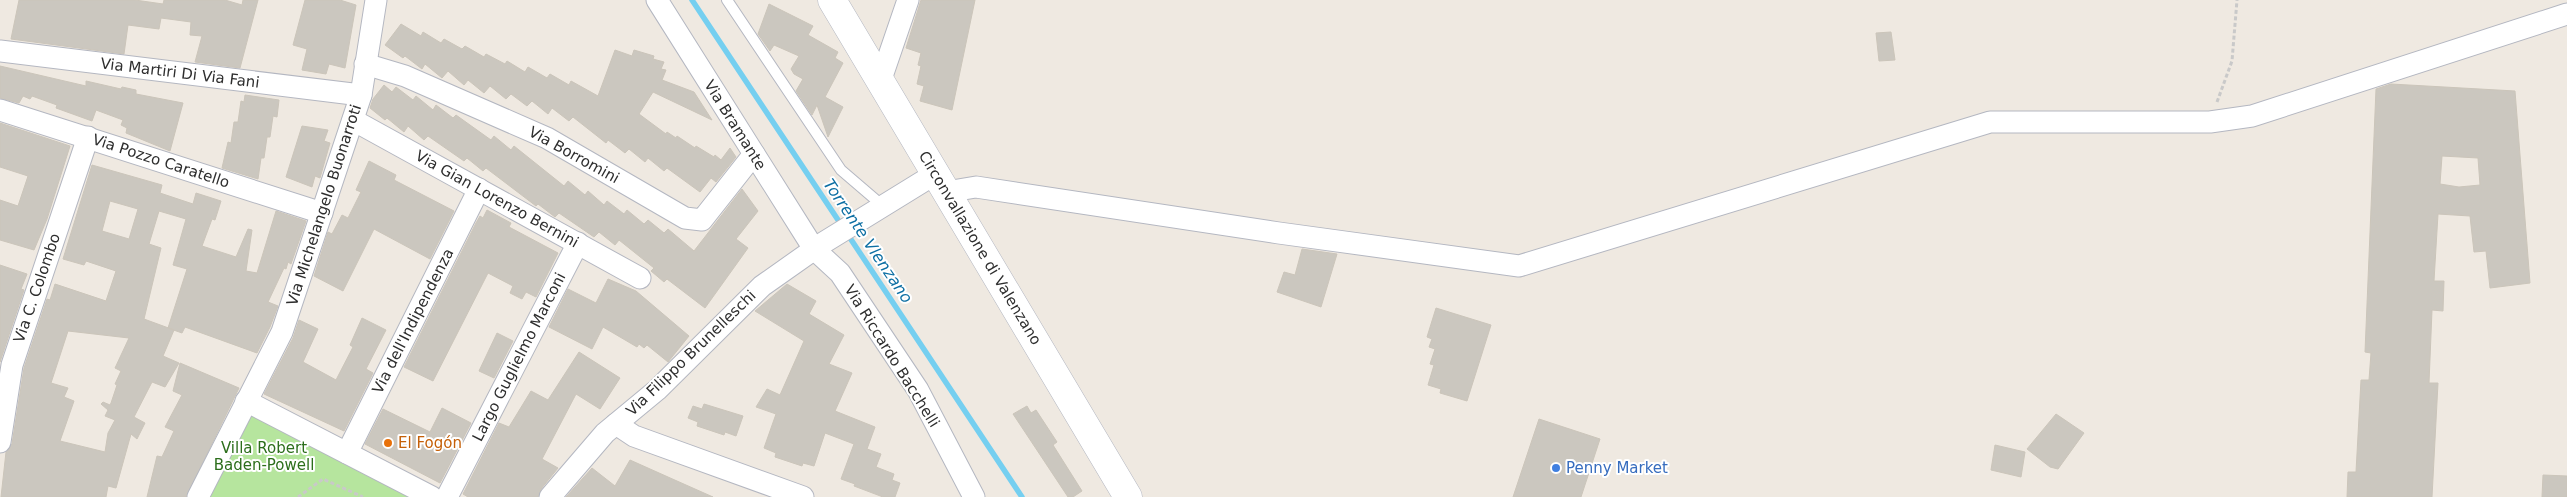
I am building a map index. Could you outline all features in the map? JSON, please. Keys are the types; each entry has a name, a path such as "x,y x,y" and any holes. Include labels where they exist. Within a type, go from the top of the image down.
{"main road":[{"name":"Circonvallazione di Valenzano","path":"832,0 1128,497"}],"street":[{"name":"Via Michelangelo Buonarroti","path":"246,401 282,332 322,213 360,95 376,0"},
{"name":"Via Bramante","path":"657,0 754,154 818,246"},
{"path":"880,82 908,0"},
{"path":"941,183 1519,266 1990,122 2210,122 2252,116 2567,14"},
{"name":"Via Martiri Di Via Fani","path":"0,51 360,95"},
{"name":"Via Borromini","path":"365,64 404,76 548,138 685,218 702,220 754,154"},
{"name":"Via Pozzo Caratello","path":"0,110 322,213"},
{"name":"Via Gian Lorenzo Bernini","path":"352,120 640,278"},
{"name":"Via C. Colombo","path":"0,442 12,365 88,137"},
{"name":"Via Filippo Brunelleschi","path":"550,497 605,433 657,390 762,286 818,246 883,206 941,183"},
{"name":"Via dell'Indipendenza","path":"347,453 479,189"},
{"name":"Largo Guglielmo Marconi","path":"447,497 578,243"},
{"name":"Via Riccardo Bacchelli","path":"818,246 840,272 918,390 974,497"},
{"path":"198,497 246,401 432,497"},
{"path":"616,424 634,436 803,497"}],"lane":[{"path":"727,0 841,170 883,206"}],"path":[{"path":"2210,122 2232,61 2237,0"},
{"path":"298,497 323,479 363,497"}],"green space":[{"name":"Villa Robert Baden-Powell","path":"246,401 432,497 198,497"}],"building":[{"path":"19,0 135,0 163,4 164,0 225,0 242,5 243,0 258,0 240,68 195,62 202,36 190,35 191,22 161,18 159,29 128,25 124,54 11,39"},
{"path":"305,0 340,0 356,5 345,68 329,64 326,74 302,70 307,49 293,45"},
{"path":"921,0 975,0 952,110 920,101 924,86 917,84 921,66 918,65 921,53 906,48"},
{"path":"769,4 813,26 808,35 838,52 835,58 843,63 825,97 843,107 828,137 817,105 812,115 796,91 803,79 794,74 791,69 799,56 774,45 770,51 758,34"},
{"path":"401,24 421,36 423,32 441,43 444,39 462,49 465,46 484,57 486,54 505,64 507,61 525,72 528,67 547,78 550,74 569,85 571,81 598,96 615,50 632,56 634,50 654,56 653,59 664,62 661,69 666,70 662,80 694,92 712,120 653,92 639,114 666,134 667,132 676,138 677,136 695,148 696,146 714,157 715,155 721,160 730,148 736,157 716,182 711,178 700,192 667,168 664,171 648,158 645,162 629,149 625,153 608,140 606,143 573,117 569,121 552,108 548,114 532,101 527,106 511,94 506,99 490,86 484,93 468,80 464,85 448,71 442,78 425,64 422,69 405,56 403,58 385,45"},
{"path":"1891,32 1895,60 1879,61 1876,33"},
{"path":"0,66 86,86 86,81 121,89 122,87 136,90 136,94 183,103 170,151 126,133 127,128 121,125 123,120 96,110 92,121 56,108 57,105 32,96 30,99 23,96 19,103 0,98"},
{"path":"2391,84 2515,91 2530,283 2490,288 2486,251 2474,252 2470,216 2438,214 2434,281 2444,281 2443,311 2432,310 2429,383 2438,383 2432,497 2347,497 2348,472 2356,472 2361,380 2369,380 2371,353 2365,352 2376,89","holes":["2442,156 2478,158 2480,185 2459,187 2440,184"]},
{"path":"384,85 392,92 396,87 413,100 416,96 433,110 436,105 453,118 456,115 491,140 494,136 511,150 514,146 564,186 568,181 585,195 588,191 604,205 607,201 624,214 627,210 644,224 648,220 664,233 668,229 694,251 742,189 758,211 736,239 748,248 705,308 667,279 664,282 651,271 654,268 619,240 615,245 599,232 594,237 559,213 555,217 538,204 536,206 486,168 483,171 467,158 464,161 428,136 424,140 408,126 404,132 387,118 385,120 370,108 373,99"},
{"path":"245,95 279,100 277,117 273,116 264,158 261,158 258,179 222,168 228,142 231,143 234,122 238,122 241,101 244,102"},
{"path":"0,123 70,146 47,219 34,250 0,240 0,200 18,206 28,176 0,167"},
{"path":"302,126 328,130 324,141 330,143 320,178 315,176 312,187 286,177"},
{"path":"369,161 396,175 394,180 454,211 430,259 374,229 343,291 314,276 328,232 332,234 342,215 348,218 361,192 356,190"},
{"path":"92,165 162,185 160,193 193,204 196,193 221,201 215,220 212,219 202,246 236,257 248,229 252,230 246,271 257,273 276,211 306,221 291,264 288,262 286,269 284,268 268,302 278,306 257,353 185,327 182,333 174,330 163,356 179,363 165,387 152,382 134,417 145,423 137,439 131,434 116,488 108,486 106,497 1,497 6,452 12,444 24,368 47,299 50,300 55,284 106,301 116,271 86,261 84,265 63,259","holes":["110,201 138,209 129,239 102,231","159,211 186,219 173,265 187,269 168,328 144,319 161,248 149,244","68,331 129,338 115,368 121,371 115,384 117,385 111,403 110,405 103,402 101,404 108,410 105,416 115,420 108,433 105,452 60,441 74,401 64,397 68,388 51,383"]},
{"path":"487,210 511,223 509,227 558,253 536,297 526,292 522,299 510,293 513,286 488,273 433,381 404,367 476,223 480,216 483,218"},
{"path":"1302,249 1337,254 1321,307 1277,292 1284,272 1295,275"},
{"path":"0,265 27,274 21,289 24,290 0,362"},
{"path":"608,279 636,291 689,336 668,362 647,345 644,348 639,344 637,347 603,327 592,349 549,327 568,289 596,303"},
{"path":"787,284 816,301 809,314 844,335 829,364 852,373 835,411 875,427 867,449 881,454 876,467 894,474 892,480 900,483 895,497 883,497 841,479 854,444 825,433 814,466 803,463 802,466 775,457 776,453 764,448 776,414 756,407 767,389 780,395 804,341 755,311"},
{"path":"1436,308 1491,325 1467,401 1440,393 1441,389 1428,385 1434,365 1430,364 1435,349 1429,347 1432,339 1427,337"},
{"path":"362,318 386,330 366,369 373,373 344,431 264,394 293,338 299,320 318,329 303,362 336,380 353,347 350,345"},
{"path":"497,333 513,341 494,378 479,371"},
{"path":"579,352 620,378 600,409 576,394 542,459 558,468 541,489 538,497 468,497 463,494 499,423 509,427 531,391 548,400"},
{"path":"180,363 239,388 186,497 147,497 157,456 162,457 174,431 165,427 182,395 173,391"},
{"path":"704,404 743,416 736,436 725,432 724,435 697,426 698,422 688,418 693,406 702,409"},
{"path":"1027,406 1031,413 1036,410 1057,442 1053,445 1082,491 1073,497 1068,497 1013,414"},
{"path":"442,408 471,423 440,483 365,444 383,409 430,432"},
{"path":"2056,414 2084,433 2058,469 2050,467 2027,449"},
{"name":"Penny Market","path":"1539,419 1600,439 1581,497 1513,497"},
{"path":"1995,445 2025,452 2021,477 1991,470"},
{"path":"630,460 713,497 566,497 592,468 615,486"},
{"path":"2543,475 2567,476 2567,497 2542,497"}],"waterway":[{"name":"Torrente Vlenzano","path":"692,0 1022,497"}],"place":[{"name":"El Fogón","path":"388,443"},
{"name":"Penny Market","path":"1556,468"}]}
